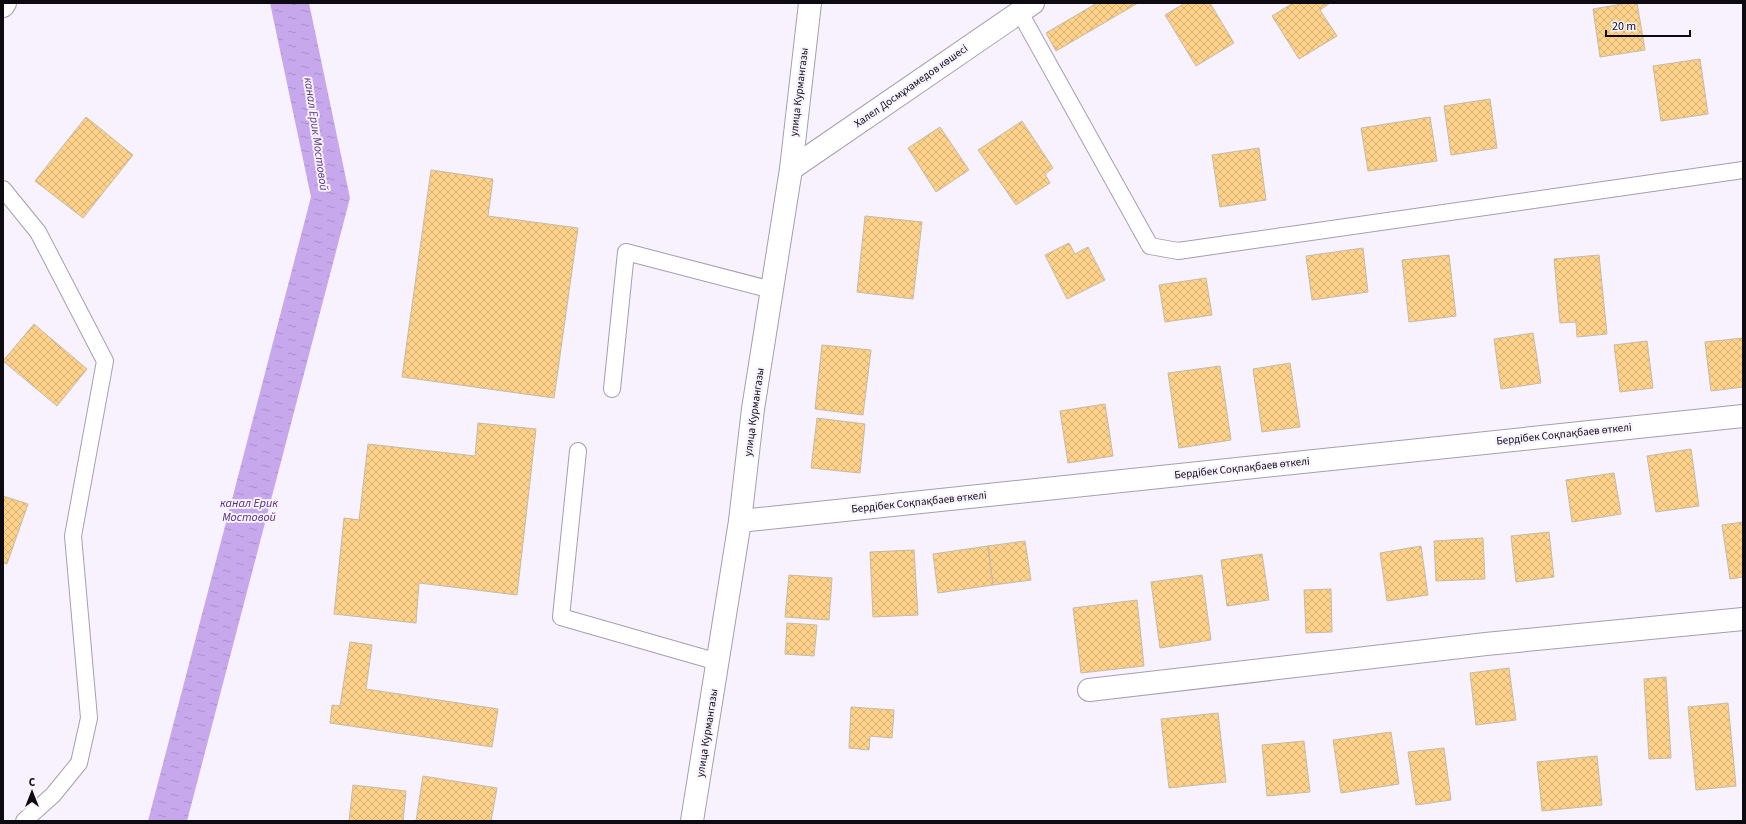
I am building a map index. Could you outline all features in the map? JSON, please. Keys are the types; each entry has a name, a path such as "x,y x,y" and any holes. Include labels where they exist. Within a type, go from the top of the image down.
{"street":[{"name":"улица Курмангазы","path":"692,821 740,521 753,410 790,169 810,3"},
{"name":"Халел Досмұхамедов көшесі","path":"790,169 1026,7"},
{"name":"Бердібек Соқпақбаев өткелі","path":"740,521 1743,416"},
{"path":"1089,690 1486,644 1743,619"}],"lane":[{"path":"1026,7 1150,246 1178,251 1743,170"},
{"path":"3,189 38,232 105,361 73,536 89,718 79,763 53,795 24,821"},
{"path":"612,390 626,252 772,290"},
{"path":"578,451 561,617 718,662"}],"water":[{"name":"канал Ерик Мостовой","path":"270,3 309,3 350,198 187,821 148,821 311,197"}],"building":[{"path":"1097,3 1138,3 1056,51 1046,33"},
{"path":"1185,3 1210,3 1234,43 1196,66 1165,15"},
{"path":"1293,3 1330,3 1320,10 1337,36 1299,59 1272,16"},
{"path":"1628,3 1637,3 1645,50 1600,57 1593,9"},
{"path":"1700,59 1708,114 1661,121 1653,66"},
{"path":"1490,99 1497,148 1451,155 1444,106"},
{"path":"86,117 133,155 83,218 35,181"},
{"path":"1430,117 1437,161 1368,171 1361,128"},
{"path":"1022,121 1053,168 1045,174 1050,183 1016,205 978,150"},
{"path":"940,127 969,170 936,192 908,148"},
{"path":"1259,148 1266,200 1220,207 1212,155"},
{"path":"431,170 493,179 488,216 578,228 554,398 402,377"},
{"path":"865,216 922,222 913,299 857,292"},
{"path":"1069,243 1075,254 1088,247 1105,280 1067,299 1045,255"},
{"path":"1363,248 1368,292 1312,300 1306,256"},
{"path":"1449,255 1456,316 1409,322 1402,260"},
{"path":"1599,255 1607,334 1577,337 1576,322 1560,323 1554,259"},
{"path":"1206,278 1212,315 1165,322 1159,285"},
{"path":"34,324 87,369 57,406 3,361"},
{"path":"1533,333 1541,383 1501,389 1494,339"},
{"path":"1743,338 1743,387 1711,391 1705,342"},
{"path":"1647,341 1653,388 1620,392 1614,345"},
{"path":"822,345 871,350 863,415 815,409"},
{"path":"1290,363 1300,427 1262,432 1253,369"},
{"path":"1220,366 1231,440 1179,448 1168,373"},
{"path":"1105,404 1113,456 1068,463 1060,411"},
{"path":"817,418 865,424 860,473 811,468"},
{"path":"478,423 536,429 517,595 419,583 416,623 334,614 344,518 359,520 368,444 475,456"},
{"path":"1691,449 1699,506 1656,512 1647,456"},
{"path":"1614,473 1621,514 1572,522 1566,480"},
{"path":"3,496 28,504 7,564 3,563"},
{"path":"1743,522 1743,577 1730,579 1722,525"},
{"path":"1549,532 1554,577 1516,582 1511,536"},
{"path":"1483,538 1485,579 1436,581 1434,541"},
{"path":"1025,541 1031,580 993,585 988,546"},
{"path":"988,546 993,585 938,593 933,554"},
{"path":"1421,546 1428,595 1387,601 1380,553"},
{"path":"914,550 918,615 873,617 870,552"},
{"path":"1262,554 1269,600 1227,606 1221,560"},
{"path":"789,575 832,578 829,620 785,617"},
{"path":"1202,575 1211,640 1160,648 1151,582"},
{"path":"1331,589 1332,632 1306,633 1304,590"},
{"path":"1137,600 1144,666 1081,673 1073,608"},
{"path":"787,623 817,625 814,656 785,654"},
{"path":"350,642 372,645 366,689 498,709 492,747 330,723 332,705 340,706"},
{"path":"1509,668 1516,720 1476,725 1470,673"},
{"path":"1666,677 1671,758 1649,759 1644,679"},
{"path":"1728,703 1736,786 1696,790 1688,707"},
{"path":"851,707 894,710 892,738 870,736 869,750 849,748"},
{"path":"1218,713 1226,782 1169,788 1161,719"},
{"path":"1391,732 1399,784 1341,793 1333,740"},
{"path":"1304,741 1310,792 1267,796 1262,745"},
{"path":"1444,748 1451,800 1416,805 1408,752"},
{"path":"1597,756 1602,805 1542,811 1537,762"},
{"path":"423,776 497,788 491,821 416,821"},
{"path":"353,785 406,791 403,821 349,821"}]}
